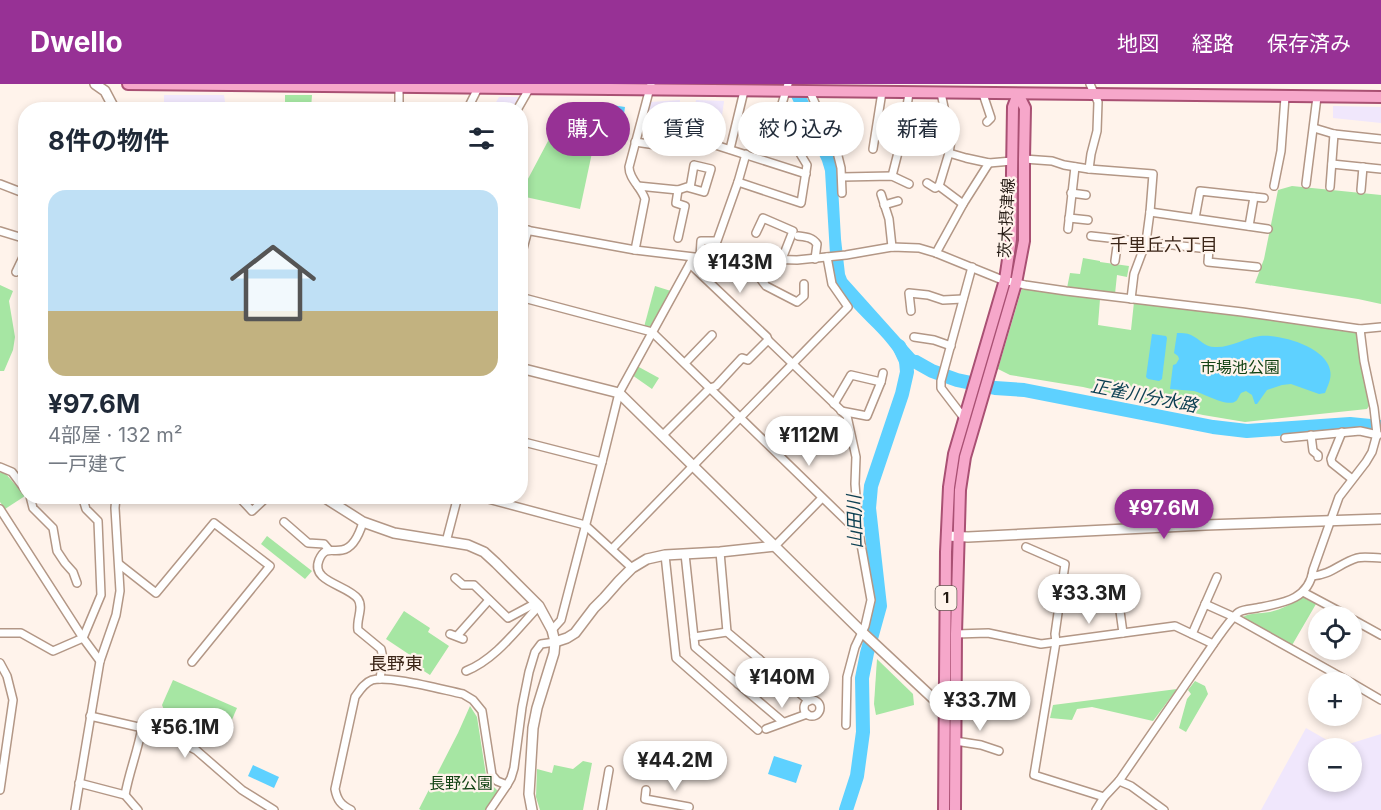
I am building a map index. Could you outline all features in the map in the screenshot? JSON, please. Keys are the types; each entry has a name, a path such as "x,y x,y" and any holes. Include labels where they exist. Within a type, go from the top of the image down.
{"main road":[{"path":"128,84 529,89 695,87 744,91 786,89 809,92 909,93 976,90 1018,94 1092,89 1285,97 1381,97"},
{"name":"茨木摂津線","path":"955,810 955,741 950,705 952,536 978,392 1011,281 1011,239 1018,160 1013,107 1018,94"},
{"name":"茨木摂津線","path":"944,810 956,634 950,476 964,418 978,392"}],"street":[{"path":"95,84 105,90 111,102"},
{"path":"399,86 399,102"},
{"path":"471,102 478,87"},
{"path":"635,249 645,204 643,194 629,171 650,87"},
{"path":"522,102 529,89"},
{"path":"738,182 801,203 807,165 778,117 786,89"},
{"path":"1089,169 1097,131 1098,102 1092,89"},
{"path":"976,90 991,118 987,122"},
{"path":"730,149 744,91"},
{"path":"809,92 837,152 841,168 842,193"},
{"path":"873,149 882,92"},
{"path":"892,176 903,133 909,93"},
{"path":"941,93 943,102"},
{"path":"1274,186 1281,151 1285,97"},
{"path":"1306,184 1317,97"},
{"path":"1314,128 1334,134 1381,139"},
{"path":"1330,187 1334,134"},
{"path":"635,142 642,143"},
{"path":"726,148 738,152"},
{"path":"552,630 561,620 619,393 695,259 701,241 717,241 745,156"},
{"path":"752,156 806,174"},
{"path":"939,186 948,156"},
{"path":"959,156 989,163 1018,160 1052,161 1089,169 1153,174 1146,242 1134,274 1131,299"},
{"path":"936,253 989,163"},
{"path":"1332,164 1381,169"},
{"path":"1068,229 1075,167"},
{"path":"1361,190 1363,167"},
{"path":"842,177 892,176 909,184"},
{"path":"927,183 935,188 939,186 963,204"},
{"path":"0,184 18,191"},
{"path":"638,186 678,190 690,188"},
{"path":"678,190 676,203 685,206 678,238"},
{"path":"1195,218 1200,191 1264,198"},
{"path":"1071,193 1086,195"},
{"path":"881,195 889,219 892,248"},
{"path":"1249,226 1254,197"},
{"path":"884,205 898,201"},
{"path":"1150,212 1268,229"},
{"path":"756,233 763,218 793,231 782,260"},
{"path":"1069,218 1088,220"},
{"path":"0,231 18,237"},
{"path":"528,231 695,259 815,259 892,248 919,248 1011,281 1066,291 1360,329 1381,327"},
{"path":"798,236 808,237 817,244 815,259"},
{"path":"1090,236 1209,249 1208,262 1257,267"},
{"path":"1115,261 1118,239"},
{"path":"612,549 848,307 832,284 827,257"},
{"path":"752,258 753,269 766,286 797,302 804,296 804,284"},
{"path":"695,259 768,340 847,416 856,457 855,484 870,600 869,614 863,633 855,647 847,677 846,725"},
{"path":"964,418 941,388 941,381 972,267"},
{"path":"16,272 18,268"},
{"path":"911,311 909,292 943,300 963,299"},
{"path":"528,299 652,332 860,533"},
{"path":"1096,810 1104,797 1119,781 1234,617 1240,611 1285,603 1303,592 1312,576 1339,497 1366,462 1378,433 1360,329"},
{"path":"684,363 712,335"},
{"path":"914,337 934,339 951,346"},
{"path":"663,435 710,388 716,386 742,358 748,360 768,340"},
{"path":"528,370 619,393 877,647 938,704 950,705"},
{"path":"841,411 867,416 883,372"},
{"path":"834,404 851,375 881,382"},
{"path":"1284,438 1360,431 1378,433"},
{"path":"1342,432 1331,459 1332,463 1352,479"},
{"path":"1311,435 1313,450 1318,457"},
{"path":"528,443 602,462"},
{"path":"0,466 12,472 18,480"},
{"path":"490,810 511,778 522,706 535,652 541,644 555,642 575,633 594,608 632,568 647,559 665,555 775,546 822,498"},
{"path":"32,504 33,508 53,528 57,550 73,572 77,583"},
{"path":"0,633 21,633 53,651 83,638 100,595 98,521 86,509 84,504"},
{"path":"75,810 100,661 116,615 120,591 115,504"},
{"path":"245,504 252,511 259,504"},
{"path":"334,504 363,522 394,533 468,545 484,552 537,605 552,630 555,642 554,653 537,708 534,728 529,794 531,810"},
{"path":"446,542 456,504"},
{"path":"507,504 585,525 632,568"},
{"path":"0,509 100,661"},
{"path":"952,536 1381,519"},
{"path":"284,522 308,543 324,544 329,550"},
{"path":"363,522 358,536 352,543 344,550 324,552 317,565 323,578 352,592 360,601 358,630 381,649 383,658 380,679"},
{"path":"119,564 156,593 214,523 270,566 192,662"},
{"path":"1026,547 1065,564 1054,634 1056,642 1034,775 1104,797"},
{"path":"665,555 676,658 762,729 807,714 814,715 820,710 816,701 809,701 728,632 720,552"},
{"path":"685,554 694,647 783,722"},
{"path":"1312,576 1327,573 1359,558 1381,558"},
{"path":"1192,634 1217,577"},
{"path":"455,578 463,585 474,585 508,618 537,605"},
{"path":"1062,588 1116,582 1122,633"},
{"path":"1303,592 1329,606"},
{"path":"456,636 489,600"},
{"path":"1205,604 1234,617 1332,672"},
{"path":"466,671 474,668 500,648 537,605"},
{"path":"1362,625 1381,635"},
{"path":"956,634 988,633 1041,644 1175,626 1213,644"},
{"path":"693,637 728,632"},
{"path":"738,684 759,659"},
{"path":"0,663 7,676 13,700 4,741 0,790"},
{"path":"351,810 337,799 336,781 355,697 370,681 380,679 463,694 473,700 482,711 492,775 497,781 507,785"},
{"path":"1362,689 1381,700"},
{"path":"807,714 804,707 809,701"},
{"path":"90,716 156,731 196,750 242,790 274,810"},
{"path":"124,795 140,742 142,727"},
{"path":"955,741 981,745 999,751"},
{"path":"602,810 609,770"},
{"path":"1119,781 1131,786 1164,810"},
{"path":"79,783 124,795 138,810"},
{"path":"646,790 645,799 689,807"},
{"path":"656,810 657,801"}],"shaded area":[{"path":"164,95 224,95 225,102 164,102"},
{"path":"499,97 518,97 519,99 517,102 496,102"},
{"path":"680,100 680,102 650,102"},
{"path":"696,100 724,101 724,102 696,102"},
{"path":"1333,106 1381,107 1381,123 1333,118"},
{"path":"1306,728 1323,738 1308,738 1308,792 1362,792 1362,740 1381,734 1381,810 1261,810"}],"green space":[{"path":"285,95 312,95 312,102 285,102"},
{"path":"546,145 546,156 591,156 580,209 528,198 528,179"},
{"path":"1292,186 1381,195 1381,304 1255,283 1264,259 1278,190"},
{"path":"1083,258 1129,266 1127,277 1117,275 1115,294 1067,288 1070,273 1080,274"},
{"path":"0,285 13,291 9,301 15,337 13,350 4,371 0,371"},
{"path":"655,286 671,291 650,328 644,327"},
{"name":"市場池公園","path":"1022,288 1100,299 1098,325 1131,330 1134,302 1357,331 1370,404 1367,409 1245,422 1203,415 1083,387 1010,375 998,369"},
{"path":"637,366 659,378 652,389 632,375"},
{"path":"0,473 6,474 18,488 18,501 5,509 0,502"},
{"path":"267,536 312,571 305,579 261,544"},
{"path":"1302,597 1316,604 1308,606 1308,618 1291,647 1240,619 1250,614 1270,612"},
{"path":"404,611 430,628 428,632 449,646 430,675 407,660 410,655 386,639"},
{"path":"877,659 913,694 914,705 876,715 874,704"},
{"path":"173,680 237,708 221,745 169,722 162,705"},
{"path":"1195,681 1205,686 1208,694 1186,732 1179,728 1187,699 1191,694 1188,690"},
{"path":"1177,689 1153,721 1092,707 1077,709 1072,720 1050,718 1053,705"},
{"name":"長野公園","path":"470,706 477,717 486,775 498,791 486,810 421,810 419,809"},
{"path":"583,761 592,763 583,810 540,810 536,797 537,769 552,773 554,765 573,769"}],"water":[{"path":"785,84 800,84 809,102 794,102"},
{"path":"820,156 834,156 837,168 841,239 847,279 916,356 914,363 900,362 884,339 843,295 836,283 831,271 825,171"},
{"path":"1177,333 1189,334 1211,347 1226,346 1260,336 1290,340 1311,349 1327,362 1330,370 1329,382 1325,393 1319,394 1291,384 1282,385 1267,390 1257,404 1252,395 1246,391 1241,393 1236,401 1227,403 1194,391 1170,389 1173,365 1179,359 1174,353"},
{"path":"1152,334 1167,338 1162,379 1159,381 1146,377"},
{"path":"774,756 802,765 796,783 768,774"},
{"path":"253,765 279,777 274,788 248,776"}],"waterway":[{"name":"山田川","path":"846,810 857,776 863,732 862,678 880,606 869,508 871,486 902,394 907,372 906,361 899,346"},
{"name":"正雀川分水路","path":"906,361 916,362 932,371 957,380 995,388 1024,390 1213,427 1247,431 1350,424 1381,427"}],"district":[{"name":"千里丘六丁目","path":"1164,245"},
{"name":"長野東","path":"396,664"}]}
